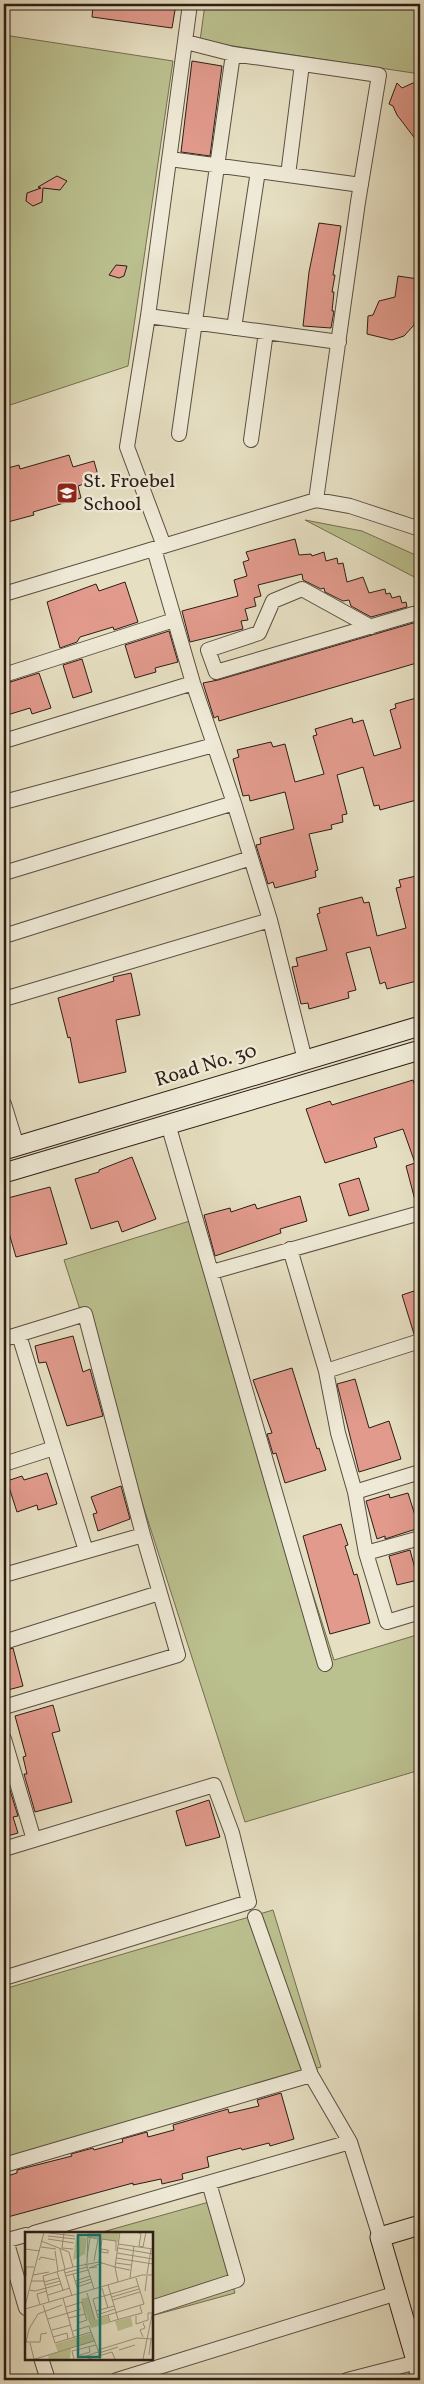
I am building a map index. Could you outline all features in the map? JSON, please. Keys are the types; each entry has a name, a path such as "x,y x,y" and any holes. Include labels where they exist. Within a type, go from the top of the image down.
{"street":[{"path":"190,4 148,316 127,447 159,547 174,620 193,683 234,803 270,920 306,1060"},
{"path":"186,42 233,54 379,75 361,185 316,500"},
{"path":"179,434 233,54"},
{"path":"288,175 302,64"},
{"path":"170,159 361,185"},
{"path":"234,328 258,171"},
{"path":"148,316 340,342"},
{"path":"251,440 266,332"},
{"path":"4,594 316,500 350,506 420,528"},
{"path":"371,627 302,589 273,601 259,633 208,650 216,672 371,627 420,612 420,610"},
{"path":"4,675 174,620"},
{"path":"4,741 193,683"},
{"path":"4,802 214,745"},
{"path":"4,873 234,803"},
{"path":"4,936 251,858"},
{"path":"4,999 270,920"},
{"name":"Road No. 30","path":"10,1148 420,1026"},
{"path":"4,1173 420,1050"},
{"path":"4,1104 10,1148"},
{"path":"168,1124 325,1664"},
{"path":"212,1272 420,1213"},
{"path":"290,1249 326,1371 338,1433 355,1492 366,1553 387,1622 420,1612"},
{"path":"4,1339 85,1314 143,1535 178,1654 4,1707"},
{"path":"19,1335 86,1551"},
{"path":"326,1371 420,1341"},
{"path":"4,1464 54,1448"},
{"path":"355,1492 420,1472"},
{"path":"4,1575 143,1535"},
{"path":"366,1553 420,1538"},
{"path":"4,1642 159,1592"},
{"path":"4,1739 34,1840"},
{"path":"4,1849 214,1785 232,1833 249,1902 4,1978"},
{"path":"255,1918 311,2074 350,2142 418,2368 347,2380"},
{"path":"4,2165 311,2074"},
{"path":"38,2232 350,2142"},
{"path":"152,2308 237,2280 209,2183"},
{"path":"380,2237 420,2225"},
{"path":"25,2235 5,2241 25,2305"},
{"path":"117,2380 397,2293"},
{"path":"41,2359 48,2380"}],"green space":[{"path":"205,4 420,4 420,74 200,41"},
{"path":"4,35 173,61 128,366 4,407"},
{"path":"305,520 362,531 420,557 420,580"},
{"path":"193,1220 334,1660 420,1634 420,1770 245,1822 64,1260"},
{"path":"273,1910 321,2067 4,2164 4,1989"},
{"path":"209,2202 235,2293 152,2316 152,2232 103,2232"}],"building":[{"path":"93,4 176,4 172,28 92,17"},
{"path":"192,61 222,66 210,156 181,152"},
{"path":"397,83 402,88 413,83 420,86 420,145 397,115 393,106 389,104"},
{"path":"57,176 67,181 60,190 43,188 42,202 33,206 26,201 27,193 41,188 38,187"},
{"path":"319,223 341,226 333,275 335,275 332,292 334,292 332,311 334,311 331,328 303,326 309,272"},
{"path":"116,265 127,266 124,276 119,278 109,275"},
{"path":"398,276 418,279 414,325 404,336 392,340 367,334 368,316 373,315 379,301 395,297"},
{"path":"69,455 73,467 94,461 99,479 78,486 81,498 33,512 34,515 4,523 4,469 19,465 20,469"},
{"path":"295,539 299,555 311,554 312,556 324,552 326,561 337,558 338,564 343,563 347,582 363,577 369,593 385,589 386,594 390,593 392,598 400,596 402,603 406,602 407,607 371,617 351,606 349,600 343,601 325,592 324,588 321,589 303,580 302,574 258,585 261,596 254,598 256,606 245,609 248,620 241,621 243,629 190,642 182,611 238,596 234,580 247,576 243,562 249,560 246,552"},
{"path":"125,582 138,622 114,630 113,627 80,637 77,642 60,648 47,602 96,584 99,591"},
{"path":"420,621 420,662 219,721 218,716 214,718 203,683"},
{"path":"169,631 178,662 155,668 156,672 135,678 125,645"},
{"path":"82,659 92,692 73,698 63,665"},
{"path":"39,673 51,708 32,714 30,708 4,716 4,684"},
{"path":"420,697 420,799 380,810 379,805 374,806 363,767 337,775 347,814 342,815 343,822 331,825 332,829 309,834 318,870 315,871 316,877 275,888 273,882 268,884 256,845 261,844 260,838 294,829 285,792 250,801 249,795 243,796 233,759 239,757 237,750 271,742 273,747 285,744 295,782 324,774 313,736 317,735 315,729 352,718 353,723 363,720 374,756 401,748 390,710 396,708 395,704"},
{"path":"420,875 420,980 387,989 385,982 380,984 370,947 346,953 356,990 348,992 349,998 309,1009 308,1003 301,1004 292,967 298,966 296,958 327,950 317,914 320,913 319,908 362,897 364,903 369,902 377,936 406,928 396,888 401,887 399,880"},
{"path":"131,973 140,1015 116,1020 126,1072 79,1083 70,1037 68,1038 58,998 114,981 113,977"},
{"path":"413,1080 420,1102 420,1204 416,1204 406,1166 415,1163 403,1129 374,1138 377,1147 325,1163 306,1109 330,1101 332,1105"},
{"path":"132,1157 156,1219 122,1232 118,1221 91,1229 75,1179 99,1172 99,1170"},
{"path":"359,1178 369,1210 349,1216 339,1184"},
{"path":"50,1187 67,1244 16,1257 4,1216 4,1199"},
{"path":"300,1196 307,1221 280,1229 281,1233 215,1256 204,1215 230,1208 231,1212 255,1204 257,1209"},
{"path":"420,1289 420,1332 414,1334 402,1295"},
{"path":"73,1336 83,1372 90,1369 103,1416 67,1426 46,1362 39,1363 35,1346"},
{"path":"292,1368 317,1449 319,1448 326,1470 285,1483 276,1453 273,1454 267,1434 272,1433 253,1380"},
{"path":"355,1379 369,1428 389,1421 401,1459 359,1472 337,1384"},
{"path":"47,1473 57,1504 38,1510 37,1505 17,1512 7,1481 22,1476 24,1480"},
{"path":"121,1486 130,1519 98,1531 93,1514 97,1513 91,1497"},
{"path":"408,1493 419,1528 385,1539 385,1536 377,1539 366,1501 389,1494 390,1498"},
{"path":"341,1524 348,1545 345,1546 354,1575 357,1574 370,1623 330,1634 303,1536"},
{"path":"410,1550 418,1580 397,1585 389,1556"},
{"path":"13,1648 23,1686 4,1691 4,1651"},
{"path":"53,1705 60,1731 52,1733 72,1802 35,1812 24,1774 27,1774 23,1757 26,1756 15,1716"},
{"path":"8,1784 18,1816 13,1817 18,1833 4,1837 4,1786"},
{"path":"209,1800 220,1837 186,1846 176,1811"},
{"path":"281,2093 294,2139 270,2146 269,2143 207,2157 209,2167 182,2174 183,2179 162,2184 161,2179 133,2185 133,2183 4,2218 4,2177 17,2173 17,2170 72,2156 71,2154 93,2148 94,2150 123,2142 122,2139 147,2132 148,2137 174,2130 173,2125 228,2109 229,2113 259,2106 257,2100"}],"place":[{"name":"St. Froebel School","path":"67,493"}]}
